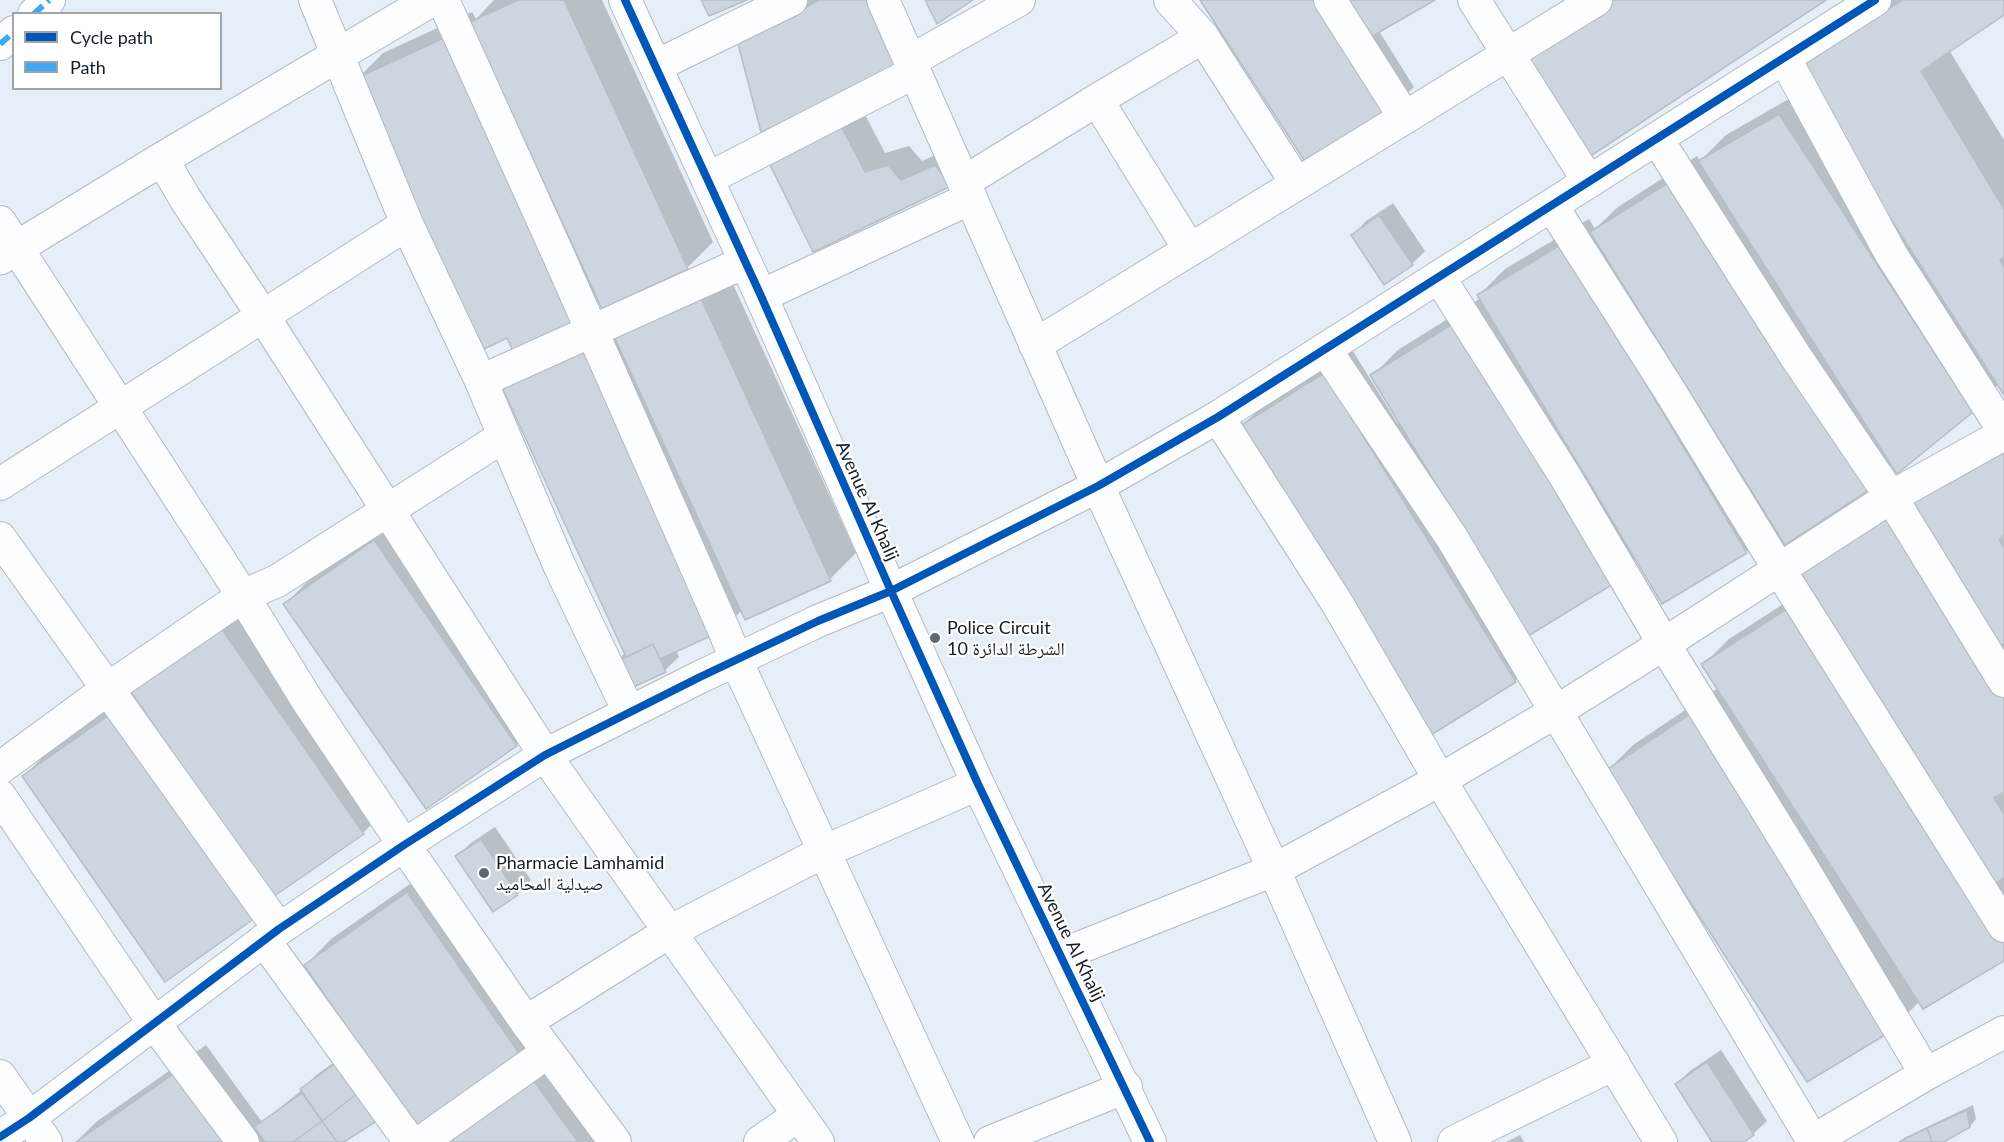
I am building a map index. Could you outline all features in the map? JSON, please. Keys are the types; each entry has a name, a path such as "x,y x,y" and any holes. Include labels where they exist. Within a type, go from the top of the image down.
{"street":[{"path":"36,12 49,0"},
{"path":"315,0 407,224 481,381 560,567 629,712"},
{"path":"431,0 162,159 6,242 121,406 307,699 404,845 526,1022 615,1142"},
{"path":"443,0 720,619 736,660 958,1142"},
{"name":"Avenue Al Khalij","path":"625,0 761,296 978,784 1150,1142"},
{"path":"656,66 791,0"},
{"path":"883,0 1098,486 1274,870 1395,1142"},
{"path":"707,179 913,67 1019,0"},
{"path":"1330,0 1405,118"},
{"path":"1474,0 1589,183"},
{"path":"1035,345 1596,0"},
{"path":"0,1137 37,1130 154,1023 272,934 404,845 545,755 818,621 891,591 1098,486 1218,417 1875,0"},
{"path":"1173,1 1203,37 1298,184"},
{"path":"0,44 12,34"},
{"path":"761,296 967,190 1097,100 1203,37"},
{"path":"1061,955 1274,870 1440,780 1664,644 1891,497 2004,432 1891,254 1785,59"},
{"path":"1097,100 1190,250"},
{"path":"1658,139 1796,357 1891,497 2004,681"},
{"path":"162,159 186,200 263,315 387,512 545,755 818,1142"},
{"path":"1552,206 2004,926"},
{"path":"0,484 407,224"},
{"path":"481,381 745,262"},
{"path":"1439,277 1565,476 1664,644 1802,867 1926,1074"},
{"path":"1325,349 1452,538 1812,1141 1926,1074 2004,1032"},
{"path":"1218,417 1337,603 1440,780 1661,1142"},
{"path":"0,768 109,688 243,596 277,581 504,436"},
{"path":"0,538 109,688 410,1142"},
{"path":"526,1022 669,932 823,852 978,784"},
{"path":"0,796 154,1023 243,1142"},
{"path":"421,1142 548,1052"},
{"path":"1454,1142 1614,1064"},
{"path":"0,1076 37,1130"},
{"path":"990,1142 1125,1087"},
{"path":"760,1142 799,1115"}],"building":[{"path":"518,0 564,0 688,269 602,309 470,22"},
{"path":"701,0 747,0 709,16"},
{"path":"819,0 866,0 897,70 761,132 738,44"},
{"path":"925,0 973,0 937,24"},
{"path":"1200,0 1319,0 1389,114 1304,160"},
{"path":"1345,0 1435,0 1369,38"},
{"path":"1609,0 1826,0 1583,161 1515,56"},
{"path":"1902,0 2004,0 2004,15 1921,71 2004,209 2004,257 2000,260 2004,267 2004,395 1795,70"},
{"path":"446,37 578,324 514,353 507,338 480,351 355,79"},
{"path":"1779,114 1973,412 1897,474 1698,161"},
{"path":"841,126 865,172 888,165 901,180 935,165 951,186 813,252 767,159"},
{"path":"1671,181 1869,490 1785,545 1590,232"},
{"path":"1379,215 1413,265 1384,285 1351,235"},
{"path":"1562,244 1747,553 1662,604 1477,295"},
{"path":"699,294 831,581 745,620 613,334"},
{"path":"1454,323 1613,584 1528,636 1370,375"},
{"path":"592,342 724,630 660,659 653,644 626,657 501,385"},
{"path":"1324,373 1516,682 1431,735 1240,426"},
{"path":"2004,446 2004,535 1999,540 2004,548 2004,643 2000,646 1900,499"},
{"path":"1887,510 2004,692 2004,792 1994,798 2004,814 2004,877 1993,886 1792,572"},
{"path":"374,540 517,746 426,809 283,604"},
{"path":"1787,609 2004,944 2004,961 1923,1009 1701,664"},
{"path":"221,628 364,834 273,897 131,692"},
{"path":"653,644 666,672 625,691 612,664"},
{"path":"1696,710 1895,1029 1807,1082 1605,771"},
{"path":"112,713 255,918 165,982 22,776"},
{"path":"481,839 518,895 493,912 455,856"},
{"path":"407,892 523,1059 419,1132 304,965"},
{"path":"341,1059 363,1089 322,1121 300,1089"},
{"path":"1707,1062 1754,1135 1744,1142 1712,1142 1675,1084"},
{"path":"179,1070 232,1142 76,1142"},
{"path":"533,1080 578,1142 448,1142"},
{"path":"363,1089 383,1117 344,1142 337,1142 322,1121"},
{"path":"302,1093 322,1121 293,1142 265,1142 254,1127"},
{"path":"1967,1110 1970,1127 1944,1142 1932,1142 1927,1128"},
{"path":"322,1121 337,1142 293,1142"},
{"path":"1927,1128 1932,1142 1899,1142"}],"marked path":[{"path":"36,12 49,0"},
{"path":"0,44 12,34"}],"cycle path":[{"path":"625,0 761,296 978,784 1150,1142"},
{"path":"0,1137 29,1118 279,929 404,845 545,755 818,621 891,591 1098,486 1218,417 1875,0"}],"place":[{"name":"Police Circuit 10 الشرطة الدائرة","path":"935,638"},
{"name":"Pharmacie Lamhamid صيدلية المحاميد","path":"484,873"}]}
